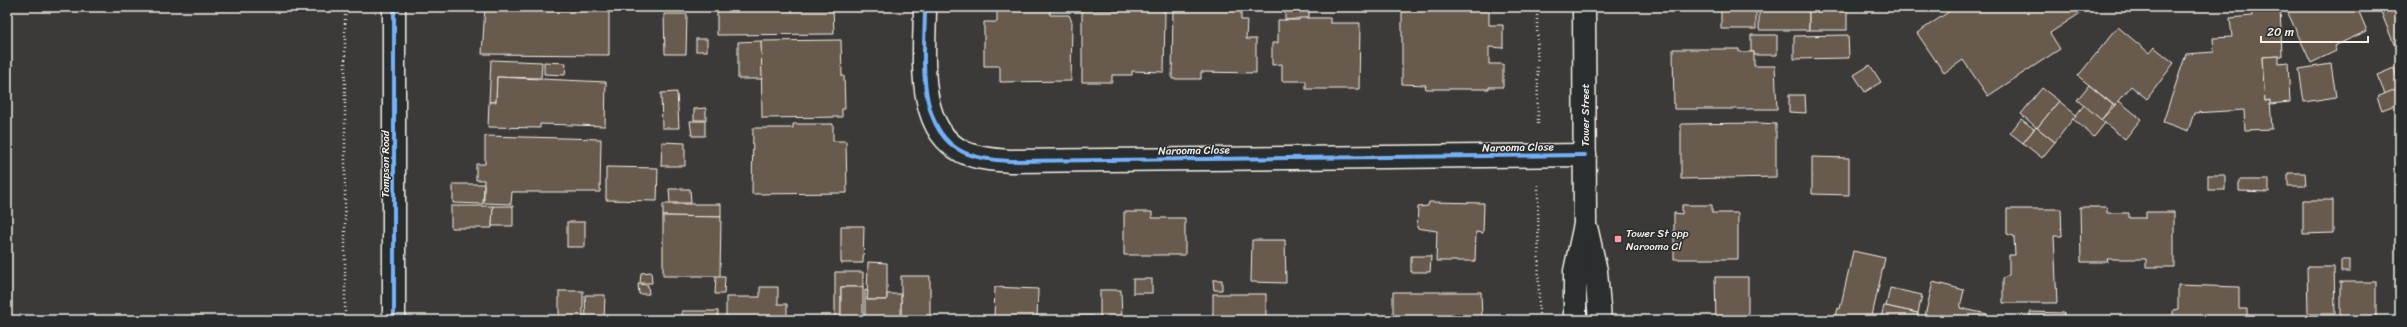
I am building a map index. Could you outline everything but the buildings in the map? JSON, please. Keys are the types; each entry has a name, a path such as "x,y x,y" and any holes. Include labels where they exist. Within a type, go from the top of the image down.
{"street":[{"name":"Tompson Road","path":"394,7 394,320"},
{"name":"Narooma Close","path":"925,7 925,79 927,99 932,119 945,137 963,152 987,159 1011,161 1585,156"},
{"name":"Tower Street","path":"1575,320 1575,271 1585,224 1584,7"},
{"name":"Tower Street","path":"1585,224 1596,271 1600,320"}],"path":[{"path":"345,320 346,7"}],"cycle path":[{"path":"394,7 394,320"},
{"path":"925,7 924,66 929,107 936,126 947,141 963,152 981,158 1011,161 1585,155"}],"place":[{"name":"Tower St opp Narooma Cl","path":"1618,239"}]}
